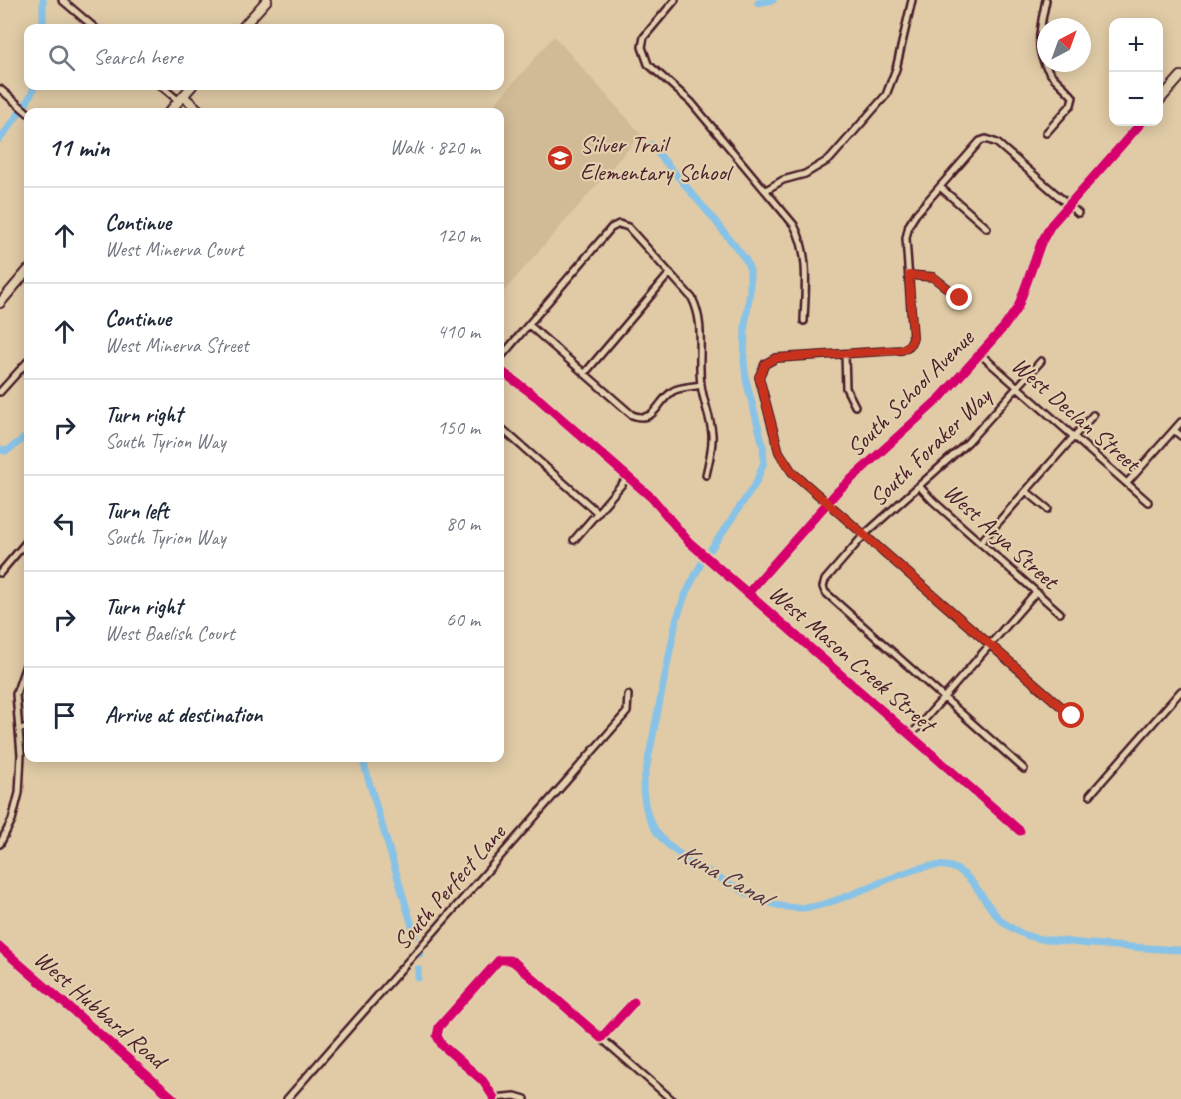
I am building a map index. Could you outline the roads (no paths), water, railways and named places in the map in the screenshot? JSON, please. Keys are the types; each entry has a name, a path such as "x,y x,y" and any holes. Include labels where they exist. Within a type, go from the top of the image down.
{"street":[{"path":"62,0 90,24"},
{"path":"246,24 267,0"},
{"path":"675,0 644,37 642,47 645,57 657,73 691,102 790,219 803,245 806,258 804,321"},
{"path":"765,189 783,180 805,174 830,159 886,95 894,77 912,0"},
{"path":"1046,0 1039,36 1041,54 1048,72 1072,98 1071,105 1046,133"},
{"path":"1163,96 1181,76"},
{"path":"0,88 24,109"},
{"path":"168,90 195,108"},
{"path":"172,108 188,90"},
{"name":"South School Avenue","path":"748,593 828,503 864,466 941,397 1004,327 1018,307 1045,234 1138,126"},
{"path":"1072,716 792,472 779,452 759,377 765,364 776,358 902,350 909,346 913,338 906,238 909,225 977,144 986,139 997,143 1078,213"},
{"path":"940,187 987,228"},
{"path":"504,353 611,228 619,224 628,227 692,298 697,308 701,385 712,431 712,450 706,475"},
{"path":"585,373 670,273"},
{"path":"0,303 24,275"},
{"path":"909,275 933,277 960,298"},
{"path":"529,324 632,415 642,419 650,416 675,390 701,385"},
{"path":"845,354 846,388 855,406"},
{"name":"West Declan Street","path":"980,354 1148,502"},
{"name":"South Foraker Way","path":"944,698 825,592 823,587 825,580 864,535 968,442 1041,361"},
{"path":"0,392 24,365"},
{"name":"West Mason Creek Street","path":"504,373 539,399 652,498 689,542 1020,831"},
{"path":"980,543 1093,415"},
{"path":"1127,483 1181,422"},
{"path":"1174,430 1181,436"},
{"path":"504,431 598,513"},
{"path":"574,540 628,477"},
{"name":"West Arya Street","path":"919,486 1060,613"},
{"path":"1026,490 1048,509"},
{"path":"0,573 24,545"},
{"path":"911,735 1036,592"},
{"path":"0,844 12,820 19,793 21,755 16,694 24,671"},
{"path":"1090,795 1181,691"},
{"name":"South Perfect Lane","path":"287,1099 627,712 628,695"},
{"path":"944,698 1024,769"},
{"path":"19,729 24,728"},
{"name":"West Hubbard Road","path":"0,947 174,1099"},
{"path":"525,1099 516,1096 494,1099 483,1081 442,1045 437,1036 439,1027 495,963 503,959 514,962 671,1099"},
{"path":"601,1038 634,1002"}],"waterway":[{"path":"43,0 43,24"},
{"name":"Kuna Canal","path":"758,3 773,0"},
{"path":"26,104 33,90"},
{"path":"0,139 20,112"},
{"name":"Kuna Canal","path":"651,145 712,217 746,260 750,270 744,361 746,380 763,445 764,462 756,483 711,549"},
{"path":"0,450 7,451 24,438"},
{"name":"Kuna Canal","path":"701,564 685,595 676,621 643,785 647,813 658,834 666,843 687,859 739,889 782,906 812,907 832,902 917,869 939,865 955,868 962,873 975,886 999,919 1024,934 1040,939 1181,950"},
{"path":"363,762 415,936"},
{"path":"418,969 418,978"}],"place":[{"name":"Silver Trail Elementary School","path":"560,158"}]}
